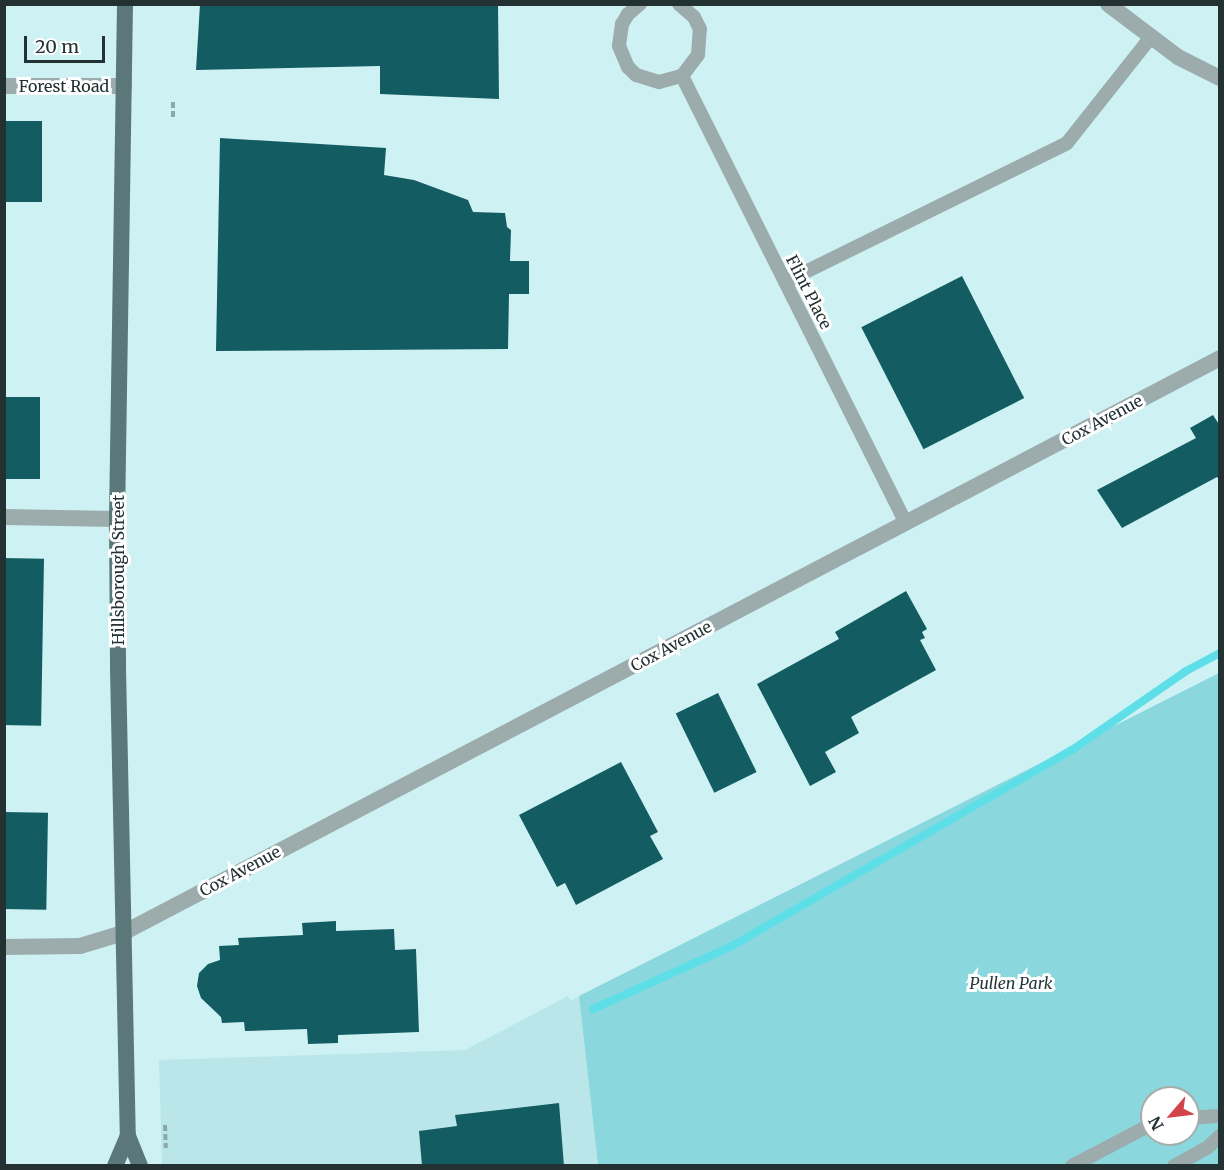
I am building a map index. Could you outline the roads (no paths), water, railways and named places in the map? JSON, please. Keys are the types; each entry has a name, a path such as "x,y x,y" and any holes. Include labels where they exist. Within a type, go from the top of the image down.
{"main road":[{"name":"Hillsborough Street","path":"124,4 117,519 128,1136 140,1166"},
{"name":"Hillsborough Street","path":"115,1166 128,1136"}],"street":[{"path":"1107,4 1178,57 1220,78"},
{"name":"Forest Road","path":"4,86 124,86"},
{"name":"Cox Avenue","path":"4,947 80,946 123,933 1220,358"},
{"path":"4,517 117,519"}],"lane":[{"path":"640,4 628,14 619,35 619,46 628,67 642,77 659,82 682,76 699,56 700,30 684,6"},
{"path":"785,282 1067,143 1151,37"},
{"name":"Flint Place","path":"682,76 906,523"},
{"path":"1200,1117 1220,1116"},
{"path":"1072,1166 1140,1130"},
{"path":"1174,1166 1207,1148 1220,1136"}],"waterway":[{"path":"593,1009 732,946 1072,750 1186,671 1220,653"}],"park label":[{"name":"Pullen Park","path":"1011,983"}]}
